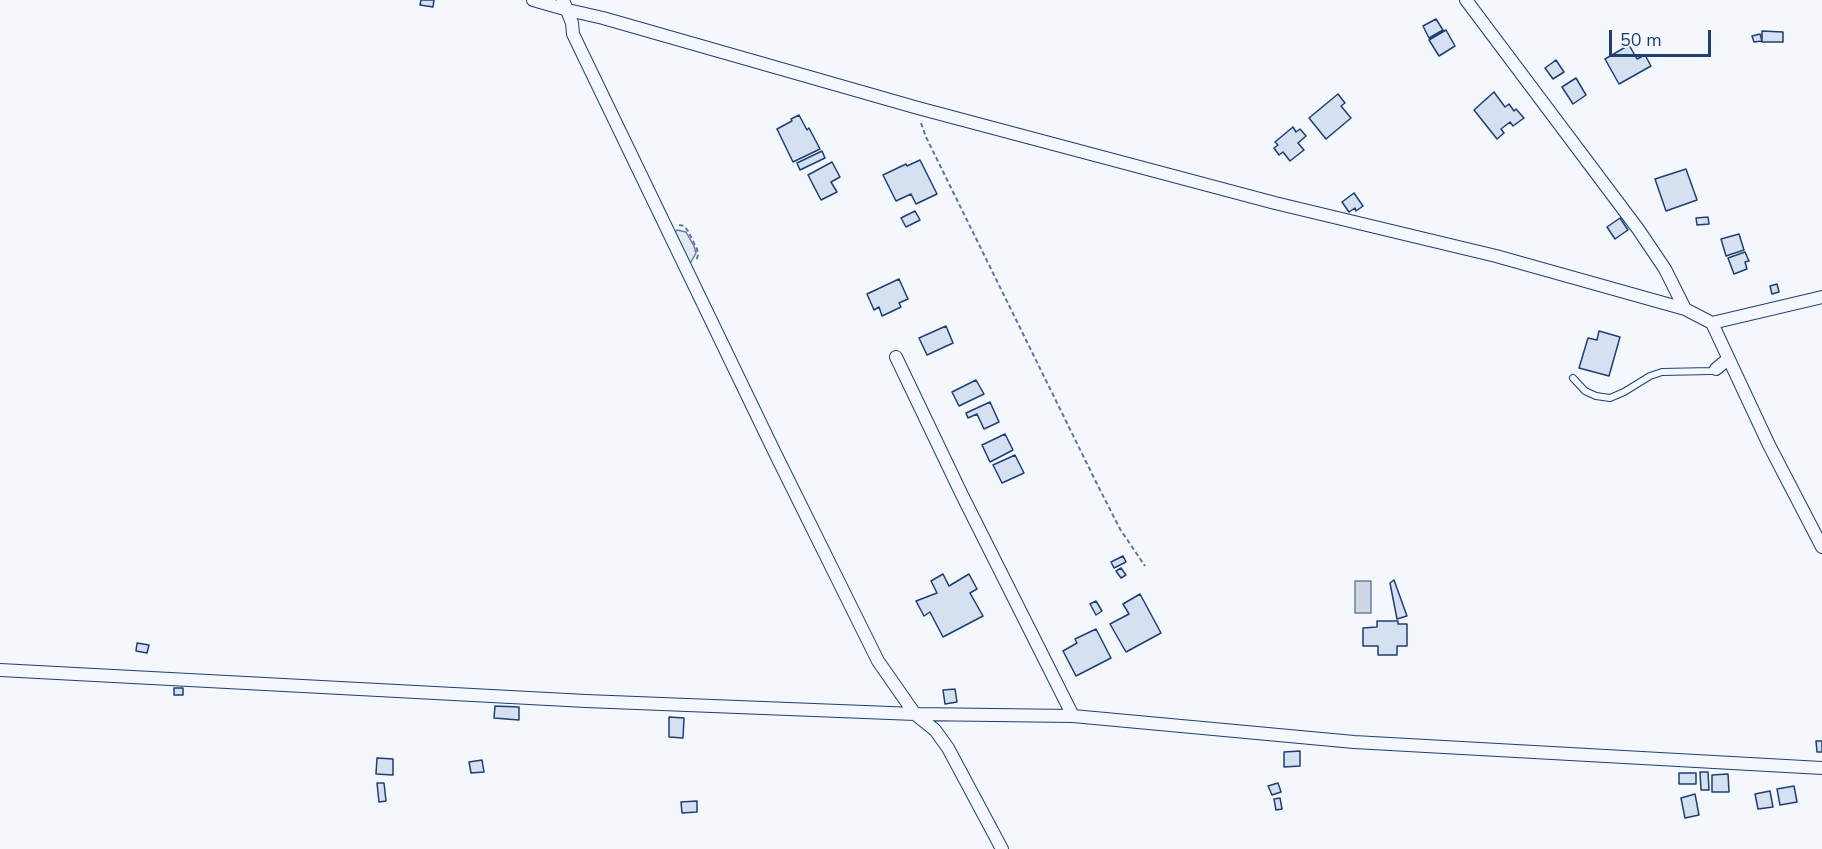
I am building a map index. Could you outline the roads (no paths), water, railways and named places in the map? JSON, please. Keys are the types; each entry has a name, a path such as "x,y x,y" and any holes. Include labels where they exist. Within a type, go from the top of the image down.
{"street":[{"path":"533,0 565,5 603,18 918,108 1275,203 1496,256 1685,309 1712,323 1769,445 1822,547"},
{"path":"1466,0 1638,229 1665,269 1685,309"},
{"path":"565,5 572,23 573,34 878,661 915,714 935,730 948,748 1002,849"},
{"path":"1712,323 1822,297"},
{"path":"896,357 962,495 1073,716"},
{"path":"1716,369 1728,359"},
{"path":"0,670 586,701 915,714 1073,716 1354,742 1822,768"}],"lane":[{"path":"1573,378 1585,391 1596,396 1610,398 1650,375 1662,372 1716,369"}]}
